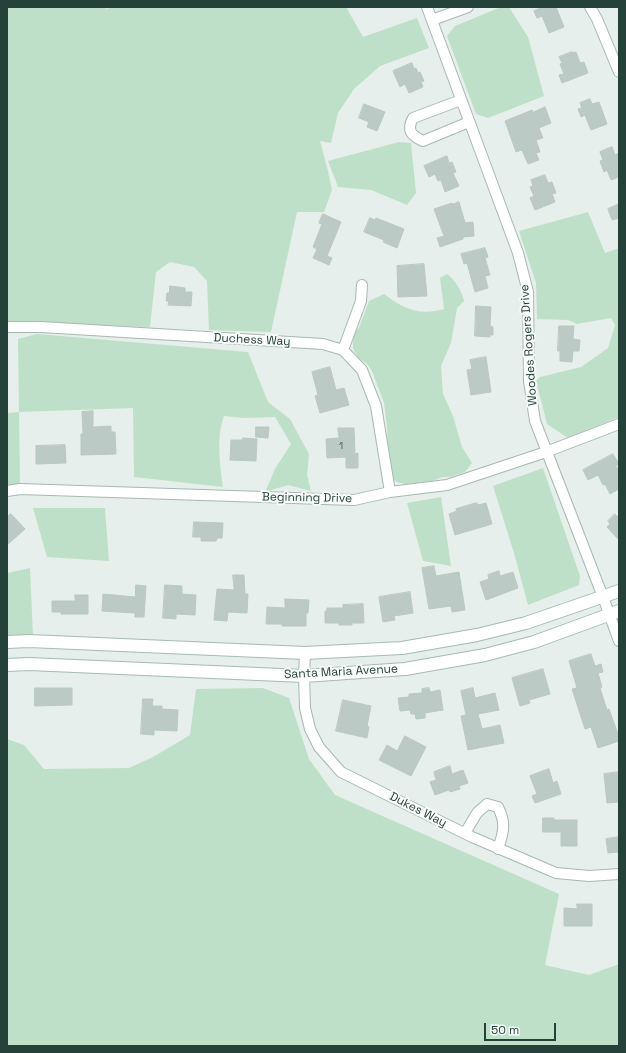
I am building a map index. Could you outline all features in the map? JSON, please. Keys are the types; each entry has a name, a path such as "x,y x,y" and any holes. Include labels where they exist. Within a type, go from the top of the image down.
{"street":[{"name":"Woodes Rogers Drive","path":"427,7 518,253 528,292 529,381 535,421 603,597 614,613 619,641"},
{"path":"432,20 468,7"},
{"path":"590,7 597,18 619,72"},
{"path":"461,100 413,118 410,122 410,131 414,137 423,140 469,122"},
{"path":"343,350 361,302 362,285"},
{"name":"Duchess Way","path":"7,327 42,327 323,344 343,350 362,370 376,406 390,492"},
{"name":"Beginning Drive","path":"7,491 20,489 354,500 390,492 447,485 546,452 619,424"},
{"name":"Santa Maria Avenue","path":"7,642 29,641 305,653 402,648 477,635 526,623 619,591"},
{"name":"Santa Maria Avenue","path":"7,665 29,664 304,676 405,669 485,655 534,642 614,613"},
{"name":"Dukes Way","path":"305,653 305,708 310,729 320,747 341,772 498,849 556,874 589,876 619,874"},
{"path":"465,833 477,813 487,804 498,807 504,818 502,835 498,849"}],"green space":[{"path":"7,7 102,7 108,9 109,7 346,7 363,37 417,18 429,48 380,66 354,89 338,113 331,143 320,141 332,190 324,212 297,212 271,332 209,330 207,281 194,267 170,262 156,272 150,327 7,323"},
{"path":"501,7 509,7 528,37 544,96 488,118 476,114 447,36 455,26"},
{"path":"399,142 411,143 416,193 407,205 371,190 338,187 328,161"},
{"path":"588,212 605,253 619,248 619,417 568,438 547,424 536,381 540,377 581,367 608,348 615,325 611,318 577,324 568,320 537,319 536,283 519,231"},
{"path":"447,274 458,286 464,301 457,308 451,343 441,366 443,394 453,416 462,447 472,463 465,472 413,486 394,480 388,460 387,427 384,403 372,371 367,364 358,357 353,349 353,333 359,328 369,301 384,294 398,304 412,310 427,312 444,309 440,278"},
{"path":"37,334 248,352 268,402 290,419 309,454 307,475 311,491 288,485 265,492 275,469 291,444 275,417 244,418 224,416 219,442 223,487 134,477 133,408 19,412 18,339"},
{"path":"19,412 20,485 7,486 7,413"},
{"path":"543,468 580,576 579,585 528,605 514,553 493,486"},
{"path":"441,497 451,566 423,561 407,503"},
{"path":"33,508 105,508 109,561 47,557"},
{"path":"30,568 33,637 7,638 7,573"},
{"path":"263,688 289,698 309,759 335,795 559,894 545,965 589,975 619,964 619,1046 7,1046 7,739 24,745 44,769 129,768 153,757 190,735 196,689"}],"building":[{"path":"544,7 556,7 564,27 549,33 542,16 537,18 534,11"},
{"path":"576,52 580,63 584,62 588,73 562,83 559,75 564,74 559,57"},
{"path":"412,63 414,69 416,68 418,73 420,72 424,81 421,82 423,87 409,93 405,84 400,87 393,71"},
{"path":"590,99 592,104 599,102 607,124 591,130 585,115 581,117 578,109 582,108 580,103"},
{"path":"364,104 385,112 377,131 367,127 369,122 359,118"},
{"path":"545,107 551,123 539,128 543,138 536,140 540,152 536,153 539,160 528,164 522,150 516,152 505,121 532,110 533,112"},
{"path":"612,147 615,155 619,153 619,177 611,180 607,170 604,172 600,161 603,160 600,152"},
{"path":"447,156 449,163 452,162 456,172 453,173 459,186 445,192 441,180 438,181 435,174 429,177 424,166"},
{"path":"545,175 548,183 552,182 556,193 552,194 555,202 535,210 530,198 534,196 530,187 533,186 531,180"},
{"path":"459,202 465,223 473,222 474,236 463,237 463,239 440,247 437,238 444,236 434,209"},
{"path":"619,204 619,218 612,220 608,209"},
{"path":"323,214 341,222 327,256 332,258 329,265 313,258 317,249 313,247 322,224 319,223"},
{"path":"370,218 375,220 376,218 404,229 397,248 383,242 384,240 364,232"},
{"path":"485,248 488,257 485,258 490,275 485,276 488,288 475,292 467,263 464,264 461,254"},
{"path":"424,264 427,296 398,297 397,266"},
{"path":"170,286 185,288 185,292 192,292 191,306 168,305 169,301 166,301"},
{"path":"476,306 491,307 490,326 493,327 493,335 490,335 490,337 475,336"},
{"path":"559,326 574,326 573,339 580,340 579,351 573,351 572,362 560,361 560,351 558,351"},
{"path":"486,357 491,392 471,395 467,370 472,369 470,360"},
{"path":"330,367 336,390 344,388 349,405 320,413 315,396 318,395 312,372"},
{"path":"93,411 93,427 111,426 111,432 115,432 116,454 81,455 81,434 83,434 82,412"},
{"path":"256,427 269,427 268,438 256,437"},
{"path":"338,428 354,428 355,454 358,453 358,468 346,468 346,457 327,458 326,439 339,438"},
{"path":"243,438 257,439 256,461 230,460 231,440 243,440"},
{"path":"65,445 66,463 36,464 36,446"},
{"path":"613,454 619,464 616,466 619,471 619,489 610,494 598,475 588,480 583,470"},
{"path":"477,503 478,505 486,503 492,524 455,535 449,514 457,511 456,509"},
{"path":"11,514 25,529 7,545 7,517"},
{"path":"615,514 619,518 619,540 607,527 610,524 608,521"},
{"path":"194,522 223,523 222,538 217,538 216,541 201,541 201,537 193,537"},
{"path":"434,566 436,576 459,572 465,610 452,612 451,606 429,609 422,568"},
{"path":"499,571 500,576 513,572 518,588 486,600 480,582 489,579 488,575"},
{"path":"233,575 244,575 245,594 248,594 247,613 228,612 227,621 214,620 217,589 234,590"},
{"path":"136,585 146,586 144,617 135,617 135,613 102,611 103,594 135,597"},
{"path":"165,585 182,586 182,594 196,595 195,615 176,614 176,619 163,618"},
{"path":"410,592 413,613 394,616 395,620 383,622 379,597"},
{"path":"75,595 88,595 88,614 61,614 61,612 52,612 52,601 75,601"},
{"path":"285,599 309,600 308,613 306,613 306,626 266,624 267,607 285,608"},
{"path":"363,604 364,623 339,625 339,623 325,623 325,611 327,611 327,608 343,608 343,605"},
{"path":"591,654 595,666 601,664 603,672 598,673 602,687 600,688 607,710 609,709 619,737 619,741 598,748 591,727 585,729 572,689 577,688 569,661"},
{"path":"543,669 550,694 529,700 530,703 520,706 512,678"},
{"path":"35,688 72,688 72,705 35,706"},
{"path":"429,688 430,692 440,690 443,710 425,713 425,718 416,719 415,714 411,714 410,710 400,711 398,698 409,697 409,694 422,693 422,689"},
{"path":"473,688 475,698 495,693 499,710 478,714 482,729 500,725 504,743 468,750 461,716 466,715 461,691"},
{"path":"143,699 153,699 152,706 162,706 162,709 178,710 177,731 154,730 154,735 141,734"},
{"path":"343,700 371,706 367,726 369,727 367,738 336,731"},
{"path":"405,736 426,747 411,776 379,760 387,745 397,751"},
{"path":"450,766 452,774 463,770 468,783 459,786 460,789 450,792 449,790 435,795 430,782 436,780 434,772"},
{"path":"549,769 553,783 557,781 561,794 535,803 532,796 537,794 530,776"},
{"path":"619,772 619,802 607,803 604,774"},
{"path":"543,818 554,818 554,820 577,820 577,846 561,846 561,832 543,832"},
{"path":"619,837 619,852 608,853 606,839"},
{"path":"577,904 592,904 592,926 564,926 564,908 577,909"}]}
